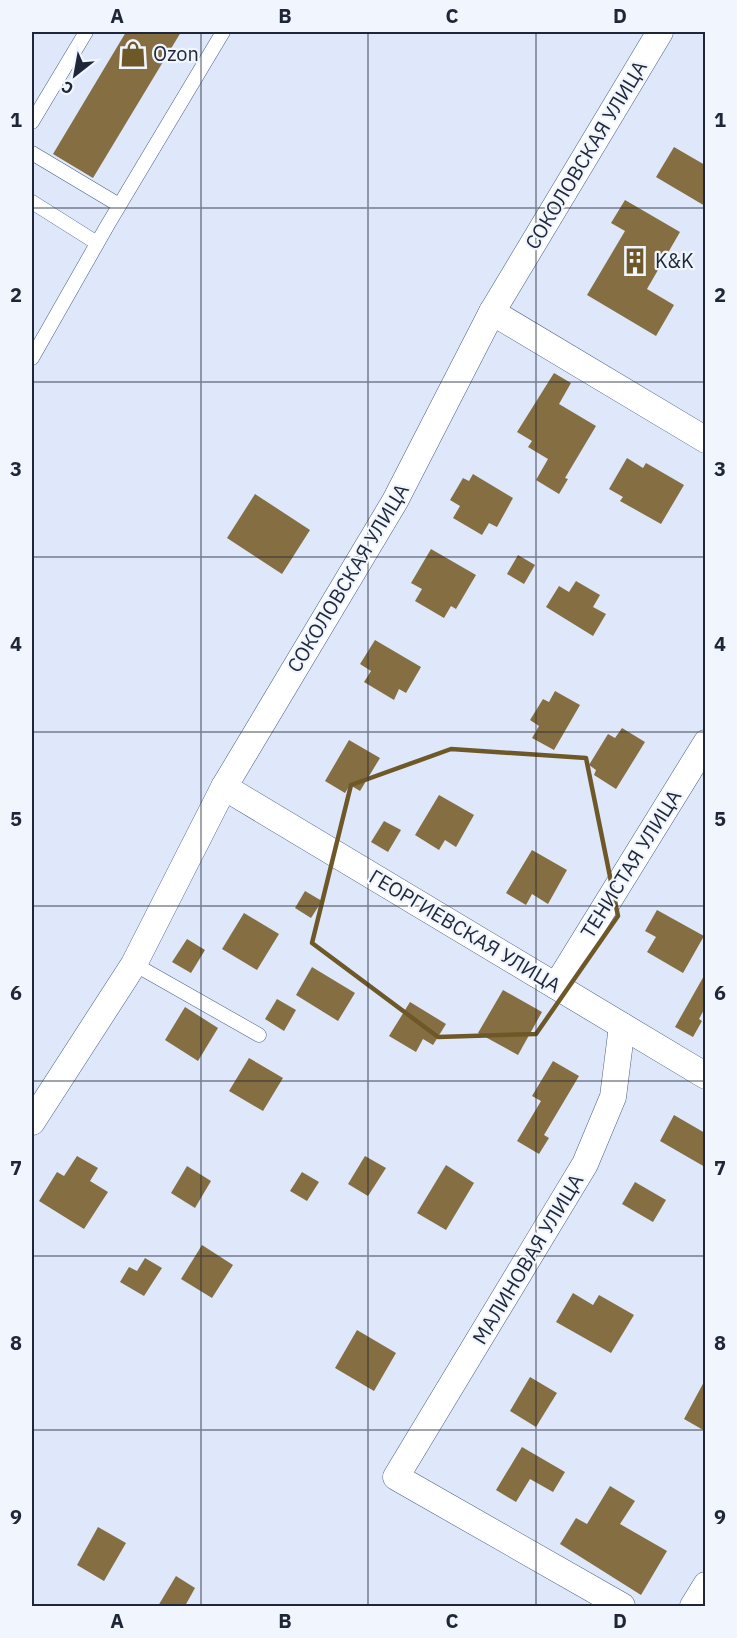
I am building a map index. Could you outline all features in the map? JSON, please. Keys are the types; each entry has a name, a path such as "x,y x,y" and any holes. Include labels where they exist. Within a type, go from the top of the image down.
{"street":[{"name":"СОКОЛОВСКАЯ УЛИЦА","path":"32,1122 134,964 224,787 395,501 492,312 660,32"},
{"path":"492,312 705,440"},
{"name":"ТЕНИСТАЯ УЛИЦА","path":"556,986 705,743"},
{"name":"ГЕОРГИЕВСКАЯ УЛИЦА","path":"224,787 705,1076"},
{"name":"МАЛИНОВАЯ УЛИЦА","path":"621,1606 396,1477 585,1164 613,1097 622,1026"},
{"path":"693,1606 705,1585"}],"lane":[{"path":"32,122 86,32"},
{"path":"32,358 97,243 224,32"},
{"path":"32,153 119,206"},
{"path":"32,202 97,243"},
{"path":"134,964 259,1035"}],"highlighted area":[{"path":"451,749 586,758 618,916 536,1034 438,1037 312,943 351,785"}],"building":[{"path":"126,32 181,32 93,178 53,154"},
{"path":"674,147 705,165 705,206 656,177"},
{"name":"K&K","path":"625,200 680,232 647,289 674,305 656,336 587,295 625,231 611,223"},
{"path":"554,373 571,383 559,404 596,426 565,478 568,479 559,494 536,480 548,459 528,447 532,441 517,432"},
{"path":"627,458 643,468 646,463 684,485 661,524 620,501 623,497 609,489"},
{"path":"473,474 513,498 497,527 489,523 482,535 453,518 460,506 450,500 463,478 469,481"},
{"path":"255,494 310,530 282,574 227,538"},
{"path":"431,549 476,575 456,609 451,606 444,618 415,601 422,589 411,583"},
{"path":"518,555 535,565 524,584 507,574"},
{"path":"576,581 600,595 593,607 606,614 593,636 546,607 559,586 569,592"},
{"path":"375,640 421,667 406,693 399,689 394,700 364,682 371,671 360,664"},
{"path":"555,691 580,705 554,750 532,738 539,726 530,720 543,699 549,702"},
{"path":"622,728 645,742 616,789 594,775 596,770 589,765 608,734 615,738"},
{"path":"349,740 380,758 360,791 350,785 345,793 325,781"},
{"path":"439,795 474,815 456,847 445,840 439,850 415,835"},
{"path":"384,821 401,830 388,852 371,842"},
{"path":"532,850 567,870 548,904 532,894 526,905 506,893"},
{"path":"305,891 322,901 311,918 295,908"},
{"path":"657,910 704,936 683,973 647,952 656,937 645,931"},
{"path":"244,913 279,934 257,970 222,949"},
{"path":"187,939 205,950 191,973 172,962"},
{"path":"312,967 355,993 338,1021 296,995"},
{"path":"705,974 705,1008 699,1019 702,1021 693,1037 675,1027"},
{"path":"503,990 542,1012 518,1055 478,1033"},
{"path":"277,999 296,1010 284,1031 265,1019"},
{"path":"410,1002 446,1024 433,1045 423,1039 416,1052 389,1036"},
{"path":"185,1007 218,1028 198,1061 165,1040"},
{"path":"249,1058 283,1078 263,1111 229,1091"},
{"path":"553,1061 579,1076 544,1135 549,1138 539,1154 517,1141 541,1101 532,1096"},
{"path":"674,1115 705,1133 705,1167 660,1141"},
{"path":"77,1156 98,1168 90,1181 108,1192 84,1229 39,1201 57,1172 64,1176"},
{"path":"365,1156 386,1168 368,1196 348,1184"},
{"path":"446,1165 474,1183 446,1230 417,1213"},
{"path":"187,1166 211,1181 195,1208 171,1193"},
{"path":"302,1172 319,1182 307,1201 290,1191"},
{"path":"635,1182 666,1200 653,1222 622,1204"},
{"path":"202,1245 233,1265 212,1298 181,1279"},
{"path":"145,1258 162,1268 144,1296 120,1282 129,1267 137,1271"},
{"path":"573,1293 593,1305 599,1295 634,1315 611,1353 556,1322"},
{"path":"357,1330 396,1353 374,1391 335,1368"},
{"path":"530,1377 557,1393 536,1427 510,1411"},
{"path":"705,1380 705,1431 684,1419"},
{"path":"522,1447 565,1472 553,1492 530,1479 516,1502 496,1490"},
{"path":"610,1486 635,1501 620,1524 667,1551 641,1595 560,1544 576,1518 587,1524"},
{"path":"98,1527 126,1543 104,1581 77,1565"},
{"path":"176,1576 195,1588 185,1606 158,1606"}],"place":[{"name":"Ozon","path":"133,54"},
{"name":"K&K","path":"635,261"}]}
